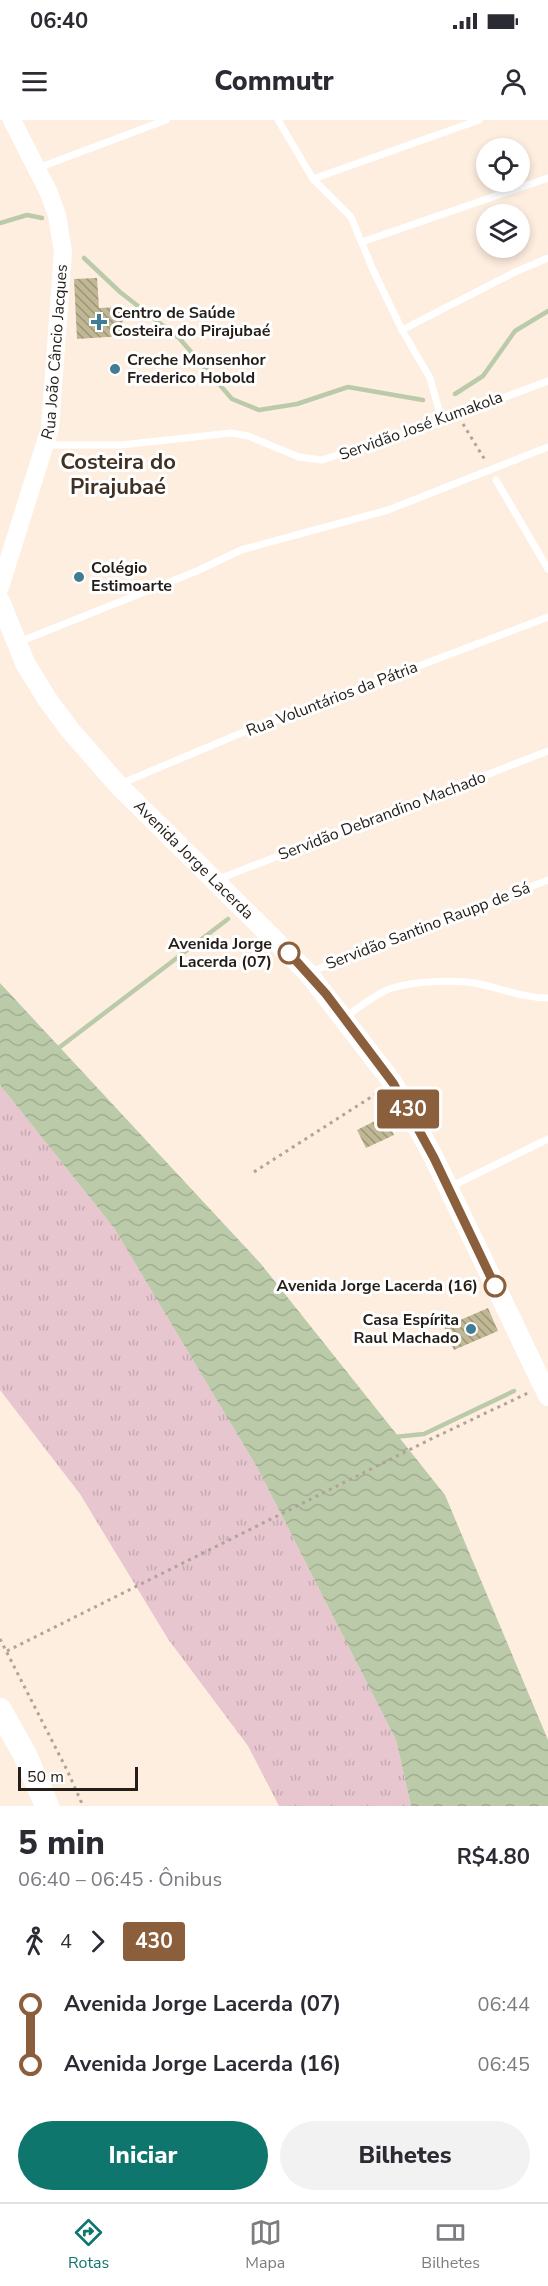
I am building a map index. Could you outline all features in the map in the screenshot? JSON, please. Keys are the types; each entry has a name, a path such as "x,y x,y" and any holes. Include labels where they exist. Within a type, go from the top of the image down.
{"highway":[{"path":"0,1710 25,1755 47,1806"}],"main road":[{"name":"Avenida Jorge Lacerda","path":"0,602 4,620 46,699 70,730 118,785 308,973 393,1083 417,1124 546,1391"}],"street":[{"name":"Rua João Câncio Jacques","path":"0,587 50,428 63,252 57,215 38,168 12,120"}],"lane":[{"path":"38,168 166,120"},
{"path":"278,120 313,179 351,217 402,330 430,378 442,421"},
{"path":"313,179 478,120"},
{"path":"362,242 548,178"},
{"path":"402,330 515,272 548,258"},
{"name":"Servidão José Kumakola","path":"46,445 121,445 231,433 248,436 299,457 322,460 442,421 548,381"},
{"path":"16,643 197,571 241,550 388,510 548,447"},
{"path":"496,480 548,569"},
{"name":"Rua Voluntários da Pátria","path":"118,785 239,734 548,617"},
{"name":"Servidão Debrandino Machado","path":"216,880 548,751"},
{"name":"Servidão Santino Raupp de Sá","path":"308,973 548,880"},
{"path":"344,1018 378,995 406,986 462,982 479,984 523,996 548,998"},
{"path":"448,1188 548,1140"}],"path":[{"path":"458,415 491,470"},
{"path":"254,1172 393,1083"},
{"path":"7,1651 429,1440 546,1391"},
{"path":"0,1639 83,1806"}],"green space":[{"path":"0,1085 114,1228 258,1469 396,1740 411,1806 279,1806 248,1746 168,1639 80,1494 0,1390"}],"water":[{"path":"0,983 261,1264 445,1495 548,1740 548,1806 411,1806 396,1740 258,1469 114,1228 0,1085"}],"building":[{"name":"Centro de Saúde Costeira do Pirajubaé","path":"97,278 99,308 122,307 123,336 77,339 74,279"},
{"path":"385,1116 394,1135 366,1148 357,1130"},
{"name":"Casa Espírita Raul Machado","path":"488,1308 498,1331 454,1350 444,1327"}],"waterway":[{"path":"0,223 27,215 42,218"},
{"path":"84,258 120,292 179,338 232,399 259,410 297,404 348,387 423,400"},
{"path":"455,394 483,376 515,331 548,311"},
{"path":"56,1050 228,919"},
{"path":"394,1437 424,1434 514,1391"}],"bus line":[{"name":"430","path":"289,953 326,994 393,1083 417,1124 495,1286"}],"place":[{"name":"Centro de Saúde Costeira do Pirajubaé","path":"99,322"},
{"name":"Creche Monsenhor Frederico Hobold","path":"115,369"},
{"name":"Colégio Estimoarte","path":"79,577"},
{"name":"Avenida Jorge Lacerda (07)","path":"289,953"},
{"name":"Avenida Jorge Lacerda (16)","path":"495,1286"},
{"name":"Casa Espírita Raul Machado","path":"471,1329"}],"district":[{"name":"Costeira do Pirajubaé","path":"118,474"}]}
